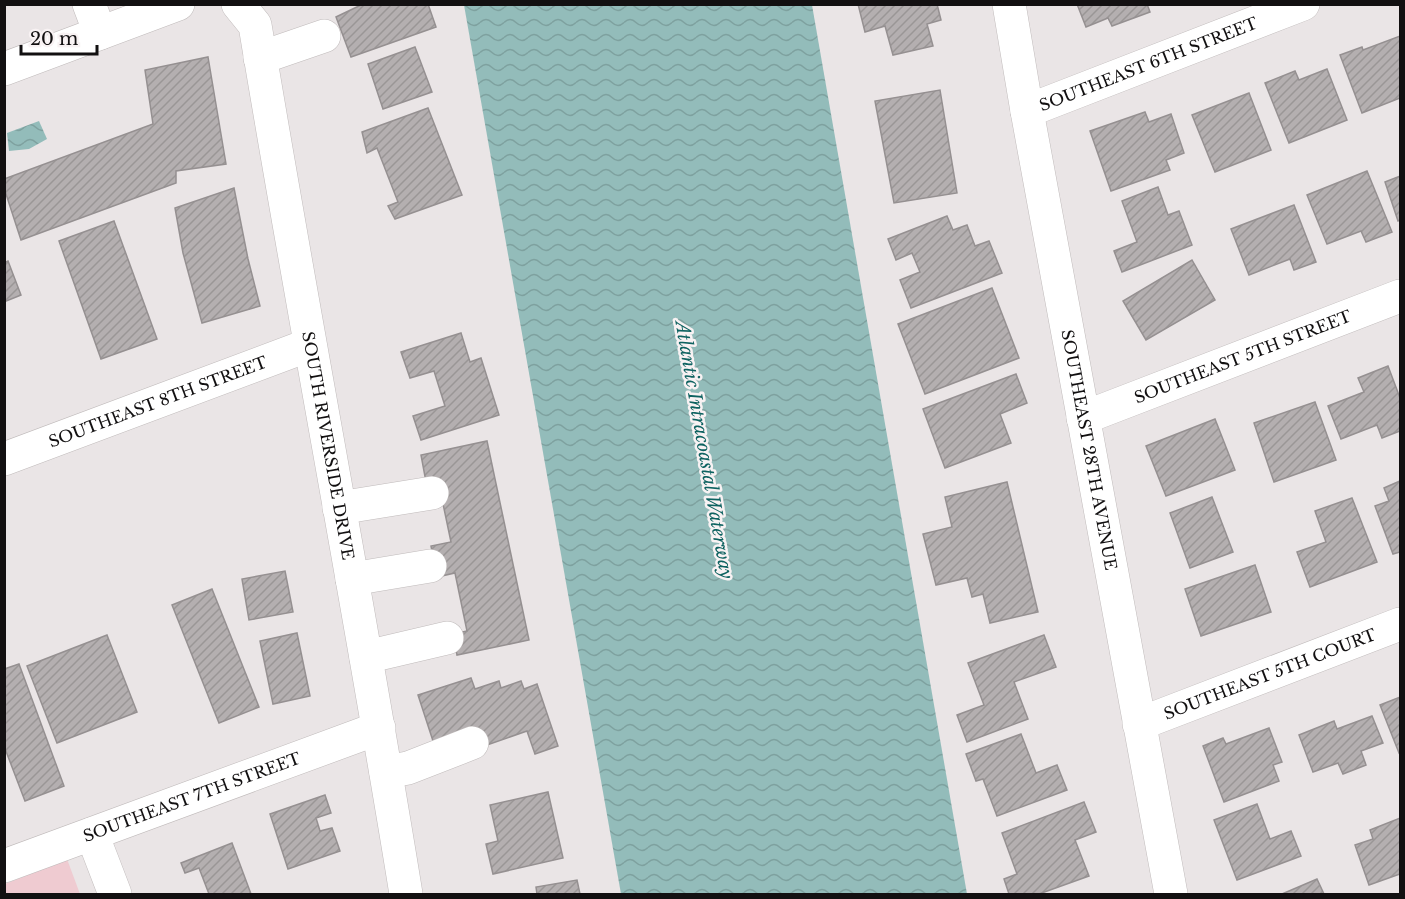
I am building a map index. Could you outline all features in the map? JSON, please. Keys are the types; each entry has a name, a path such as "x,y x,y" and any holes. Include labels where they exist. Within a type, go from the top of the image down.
{"street":[{"path":"4,69 94,19 177,4"},
{"name":"SOUTHEAST 28TH AVENUE","path":"1010,4 1027,111 1170,894"},
{"name":"SOUTHEAST 6TH STREET","path":"1027,111 1303,4"},
{"name":"SOUTH RIVERSIDE DRIVE","path":"244,8 255,25 309,345 379,728 406,894"},
{"path":"260,58 324,36"},
{"name":"SOUTHEAST 5TH STREET","path":"1083,417 1401,296"},
{"name":"SOUTHEAST 8TH STREET","path":"4,459 309,345"},
{"path":"339,508 432,492"},
{"path":"352,579 430,566"},
{"name":"SOUTHEAST 5TH COURT","path":"1139,724 1401,624"},
{"path":"366,657 447,638"},
{"name":"SOUTHEAST 7TH STREET","path":"4,867 379,728"},
{"path":"386,772 408,768 472,744"},
{"path":"92,834 115,894"}],"shaded area":[{"path":"67,859 80,894 5,894 5,884"}],"water":[{"name":"Atlantic Intracoastal Waterway","path":"464,5 812,5 967,894 621,894"},
{"path":"39,121 47,139 29,149 9,151 7,133"}],"building":[{"path":"363,4 428,4 436,27 351,57 336,17"},
{"path":"858,4 937,4 941,20 927,24 933,46 893,55 885,26 865,32"},
{"path":"1077,4 1147,4 1150,12 1112,26 1108,18 1086,27"},
{"path":"1400,36 1400,98 1362,113 1340,55 1362,47 1363,50"},
{"path":"415,47 432,92 383,109 368,64"},
{"path":"208,57 226,164 176,171 176,183 21,240 4,188 4,179 153,124 145,70"},
{"path":"1327,69 1347,120 1289,143 1265,83 1295,71 1299,80"},
{"path":"940,90 957,193 894,203 875,101"},
{"path":"1249,93 1271,150 1215,172 1192,115"},
{"path":"428,108 462,195 395,219 388,206 398,202 377,148 367,153 362,132"},
{"path":"1145,112 1149,122 1171,114 1184,153 1166,160 1170,170 1111,191 1090,131"},
{"path":"1367,171 1392,232 1366,242 1361,231 1327,244 1307,195"},
{"path":"1400,176 1400,220 1398,221 1385,182"},
{"path":"1158,187 1168,215 1179,211 1192,245 1122,272 1114,251 1137,242 1122,201"},
{"path":"234,188 260,306 202,323 183,253 175,208"},
{"path":"1294,205 1316,262 1294,270 1290,259 1249,275 1231,229"},
{"path":"947,216 953,230 967,225 975,246 989,241 1002,273 911,308 900,280 920,272 912,253 896,260 888,239"},
{"path":"114,221 157,339 101,359 59,241"},
{"path":"1192,260 1215,300 1146,340 1123,301"},
{"path":"8,261 21,295 4,302 4,263"},
{"path":"992,288 1019,358 925,394 898,324"},
{"path":"461,333 470,362 481,358 499,415 421,440 413,416 445,406 434,371 410,378 401,352"},
{"path":"1388,366 1400,398 1400,431 1382,438 1377,425 1341,439 1328,406 1364,392 1358,378"},
{"path":"1016,374 1027,403 1000,414 1011,443 945,468 923,409"},
{"path":"1315,402 1336,460 1274,482 1254,423"},
{"path":"1215,419 1235,470 1166,496 1146,446"},
{"path":"487,441 529,640 457,655 453,634 467,631 455,573 437,577 431,546 451,542 438,480 426,482 421,455"},
{"path":"1400,481 1400,552 1393,554 1375,506 1389,501 1384,488"},
{"path":"1007,482 1038,612 990,623 983,594 972,597 967,578 936,585 923,534 952,527 945,497"},
{"path":"1212,497 1233,552 1190,568 1170,513"},
{"path":"1352,498 1377,562 1310,587 1297,552 1326,542 1315,511"},
{"path":"1255,565 1271,612 1201,636 1185,589"},
{"path":"285,571 293,612 249,620 242,579"},
{"path":"212,589 259,707 219,723 172,605"},
{"path":"297,633 310,696 273,704 260,641"},
{"path":"107,635 137,712 57,743 27,666"},
{"path":"1044,635 1056,667 1014,682 1028,719 967,742 957,715 984,705 968,663"},
{"path":"19,664 64,786 25,801 4,746 4,669"},
{"path":"471,678 475,689 499,681 501,688 521,681 524,689 537,684 558,746 535,754 527,731 487,745 434,744 418,695"},
{"path":"1400,697 1400,752 1399,753 1380,705"},
{"path":"1372,716 1383,743 1361,751 1366,765 1343,774 1338,763 1313,772 1299,735 1334,721 1337,729"},
{"path":"1269,728 1282,762 1273,765 1279,781 1224,802 1203,746 1223,738 1226,744"},
{"path":"1021,734 1036,773 1057,765 1067,790 997,816 983,779 976,781 966,754"},
{"path":"548,792 563,858 493,874 486,844 498,841 490,805"},
{"path":"325,795 331,813 316,818 320,831 332,828 340,851 288,869 270,814"},
{"path":"1084,802 1096,832 1075,840 1089,876 1039,894 1009,894 1004,879 1017,874 1002,833"},
{"path":"1257,804 1270,839 1291,831 1301,856 1237,880 1214,820"},
{"path":"1400,818 1400,874 1369,885 1355,845 1373,839 1370,830"},
{"path":"232,843 251,894 209,894 199,868 185,873 181,863"},
{"path":"1317,879 1324,894 1282,894"},
{"path":"577,880 580,894 537,894 536,887"}]}
